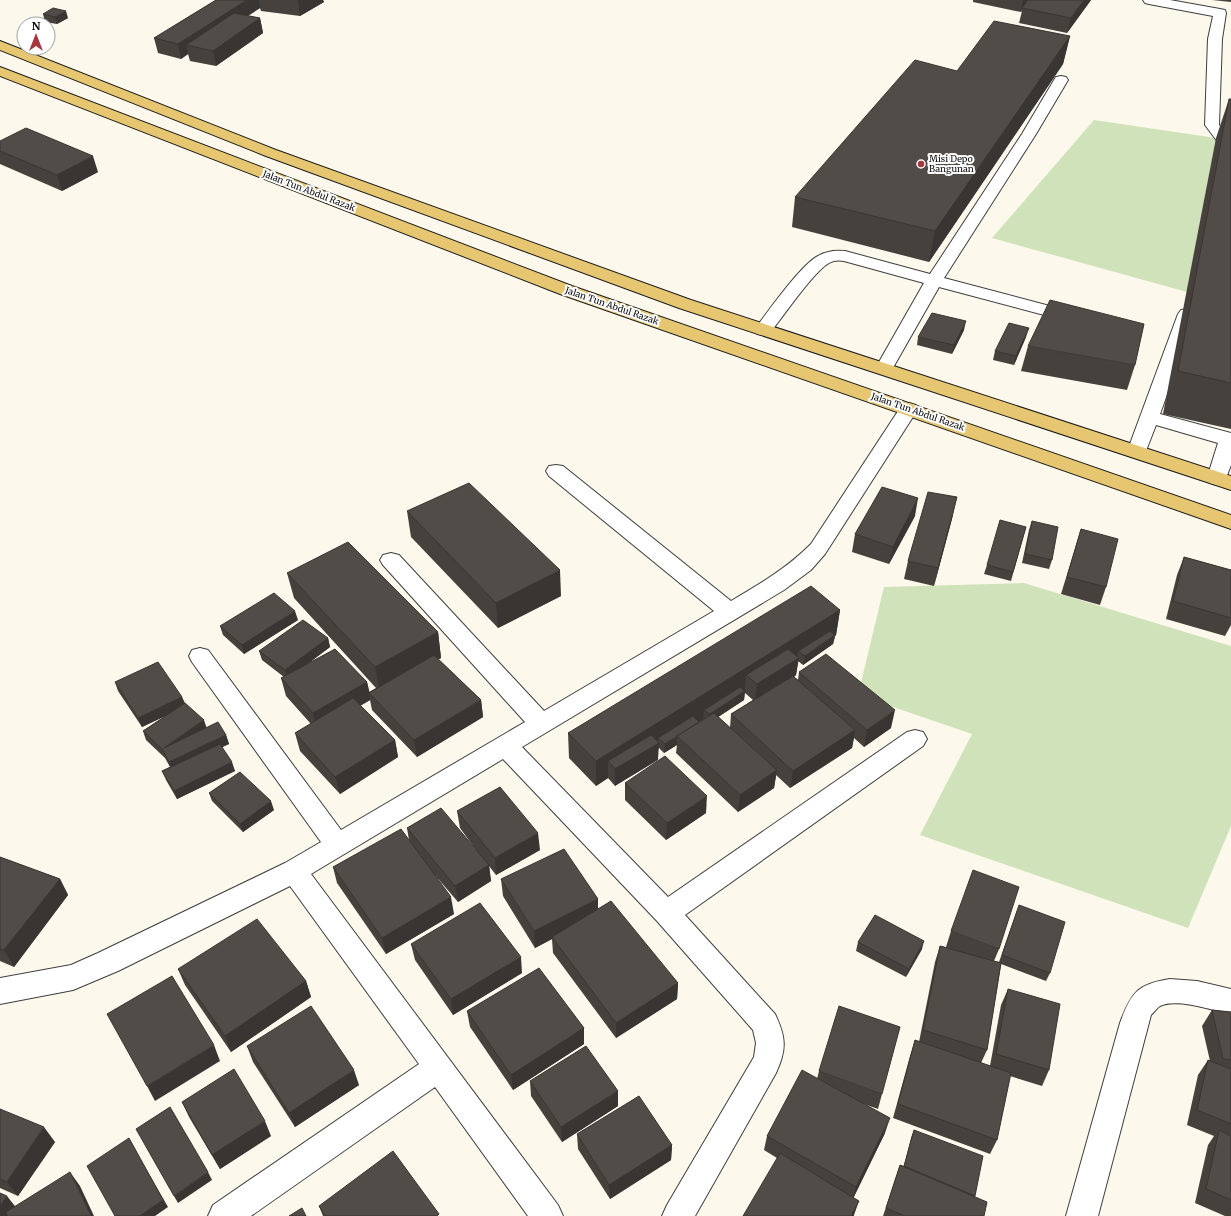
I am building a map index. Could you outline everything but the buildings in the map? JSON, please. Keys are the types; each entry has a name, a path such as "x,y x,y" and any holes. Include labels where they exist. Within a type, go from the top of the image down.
{"main road":[{"path":"0,45 270,152 685,304 1224,481"},
{"name":"Jalan Tun Abdul Razak","path":"0,71 566,290 1231,522"},
{"path":"523,273 549,254"}],"street":[{"path":"1149,0 1226,14 1215,39 1212,125 1231,150"},
{"path":"884,369 935,279 1029,134 1062,80"},
{"path":"763,330 813,267 827,257 833,256 844,256 935,279 1088,322"},
{"path":"1137,452 1192,300"},
{"path":"0,991 73,977 108,962 294,871 776,585 803,565 818,549 908,409"},
{"path":"1150,418 1230,439 1224,481"},
{"path":"556,471 730,612"},
{"path":"391,560 541,724"},
{"path":"200,656 337,845"},
{"path":"666,913 916,740"},
{"path":"505,745 666,913 765,1023 771,1046 766,1063 678,1216"},
{"path":"294,871 547,1216"},
{"path":"1082,1216 1134,1023 1141,1006 1150,997 1163,993 1181,991 1200,993 1231,1002"},
{"path":"224,1216 438,1068"}],"green space":[{"path":"1094,120 1216,138 1187,292 992,238"},
{"path":"1024,583 1231,646 1231,826 1188,928 920,835 972,734 858,695 884,587"}],"place":[{"name":"Misi Depo Bangunan","path":"921,164"}]}
